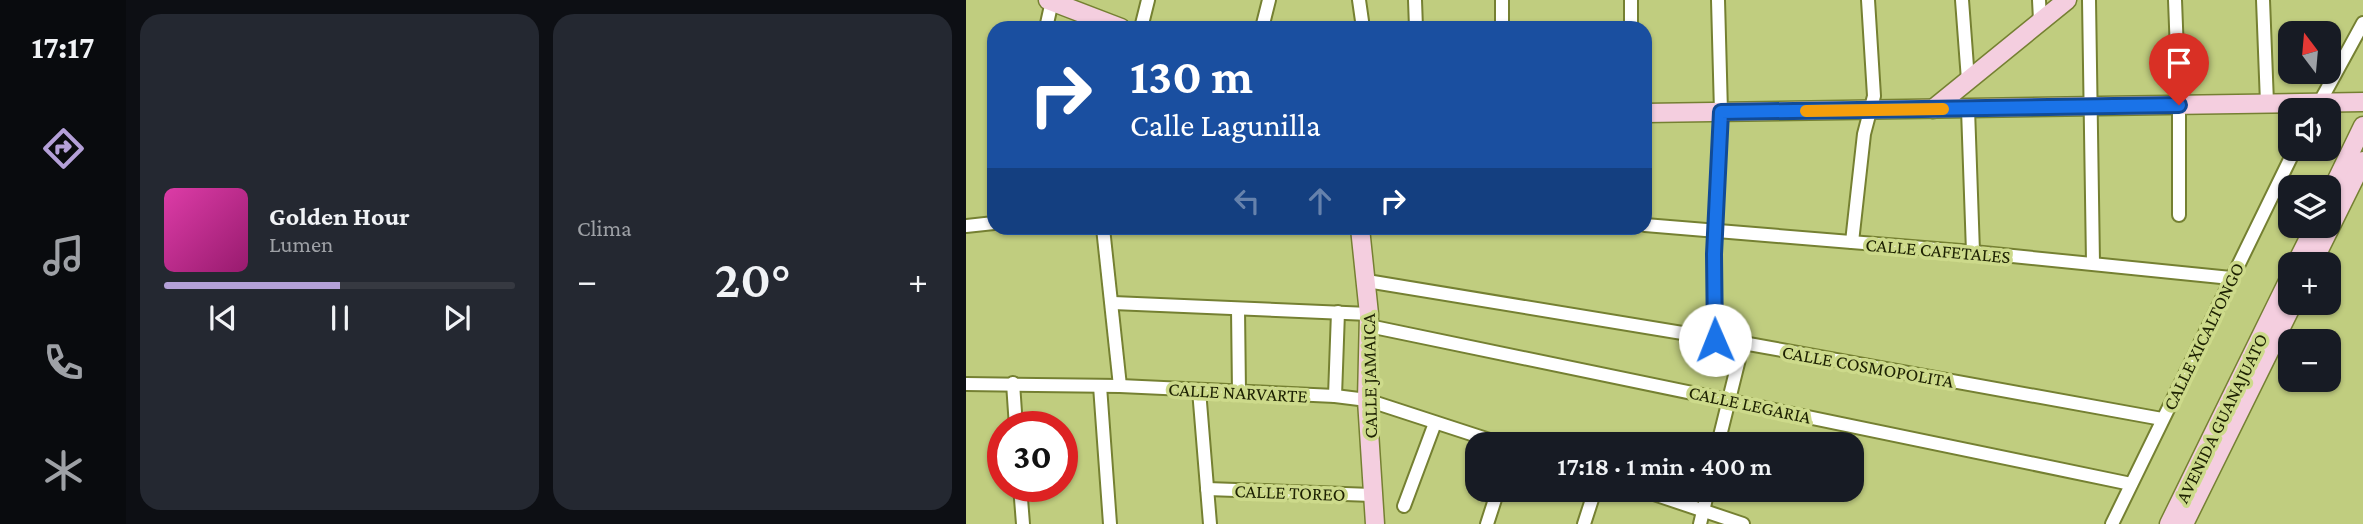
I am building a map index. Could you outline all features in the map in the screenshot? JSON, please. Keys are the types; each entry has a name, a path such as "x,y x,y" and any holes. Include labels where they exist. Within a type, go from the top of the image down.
{"street":[{"path":"1143,21 1148,0"},
{"path":"1264,21 1269,0"},
{"path":"1359,0 1362,21"},
{"path":"1415,0 1416,21"},
{"path":"1502,0 1502,21"},
{"path":"1631,0 1631,21"},
{"path":"1715,340 1721,112 1718,0"},
{"path":"1852,243 1864,134 1874,96 1868,0"},
{"path":"1962,0 1968,80"},
{"path":"2039,0 2040,20"},
{"path":"1933,109 2067,0"},
{"path":"2089,0 2093,263"},
{"path":"2175,0 2179,215"},
{"path":"2263,0 2267,103"},
{"path":"1047,21 1050,1 1093,21"},
{"path":"2321,98 2363,23"},
{"path":"2341,104 2363,102"},
{"path":"1652,113 2278,104"},
{"path":"1968,109 1973,252"},
{"path":"2339,175 2363,127"},
{"name":"CALLE XICALTONGO","path":"2112,524 2289,161"},
{"path":"2318,252 2363,161"},
{"path":"966,226 987,224"},
{"name":"CALLE CAFETALES","path":"1652,225 1973,252 2231,278"},
{"path":"1104,235 1120,386"},
{"name":"CALLE JAMAICA","path":"1361,235 1369,320 1367,400 1375,524"},
{"name":"CALLE COSMOPOLITA","path":"1367,281 1743,343 2162,419"},
{"name":"AVENIDA GUANAJUATO","path":"2169,524 2278,302"},
{"name":"CALLE LEGARIA","path":"1113,303 1338,313 2131,484"},
{"path":"1238,309 1239,392"},
{"path":"1335,396 1338,313"},
{"name":"AVENIDA GUANAJUATO","path":"2184,524 2287,315"},
{"path":"1721,432 1743,343"},
{"path":"1013,383 1015,411"},
{"name":"CALLE NARVARTE","path":"966,384 1120,386 1335,396 1367,400 1465,432"},
{"path":"1100,386 1110,524"},
{"path":"1199,390 1210,524"},
{"path":"1404,506 1435,423"},
{"name":"CALLE TOREO","path":"1207,489 1372,495"},
{"path":"1021,502 1023,524"},
{"path":"1487,524 1494,502"},
{"path":"1584,524 1591,502"},
{"path":"1677,502 1743,524"},
{"path":"1700,524 1706,502"}],"slow traffic":[{"path":"1806,111 1943,109"}],"route":[{"path":"1715,340 1714,254 1721,112 2179,105"}]}
